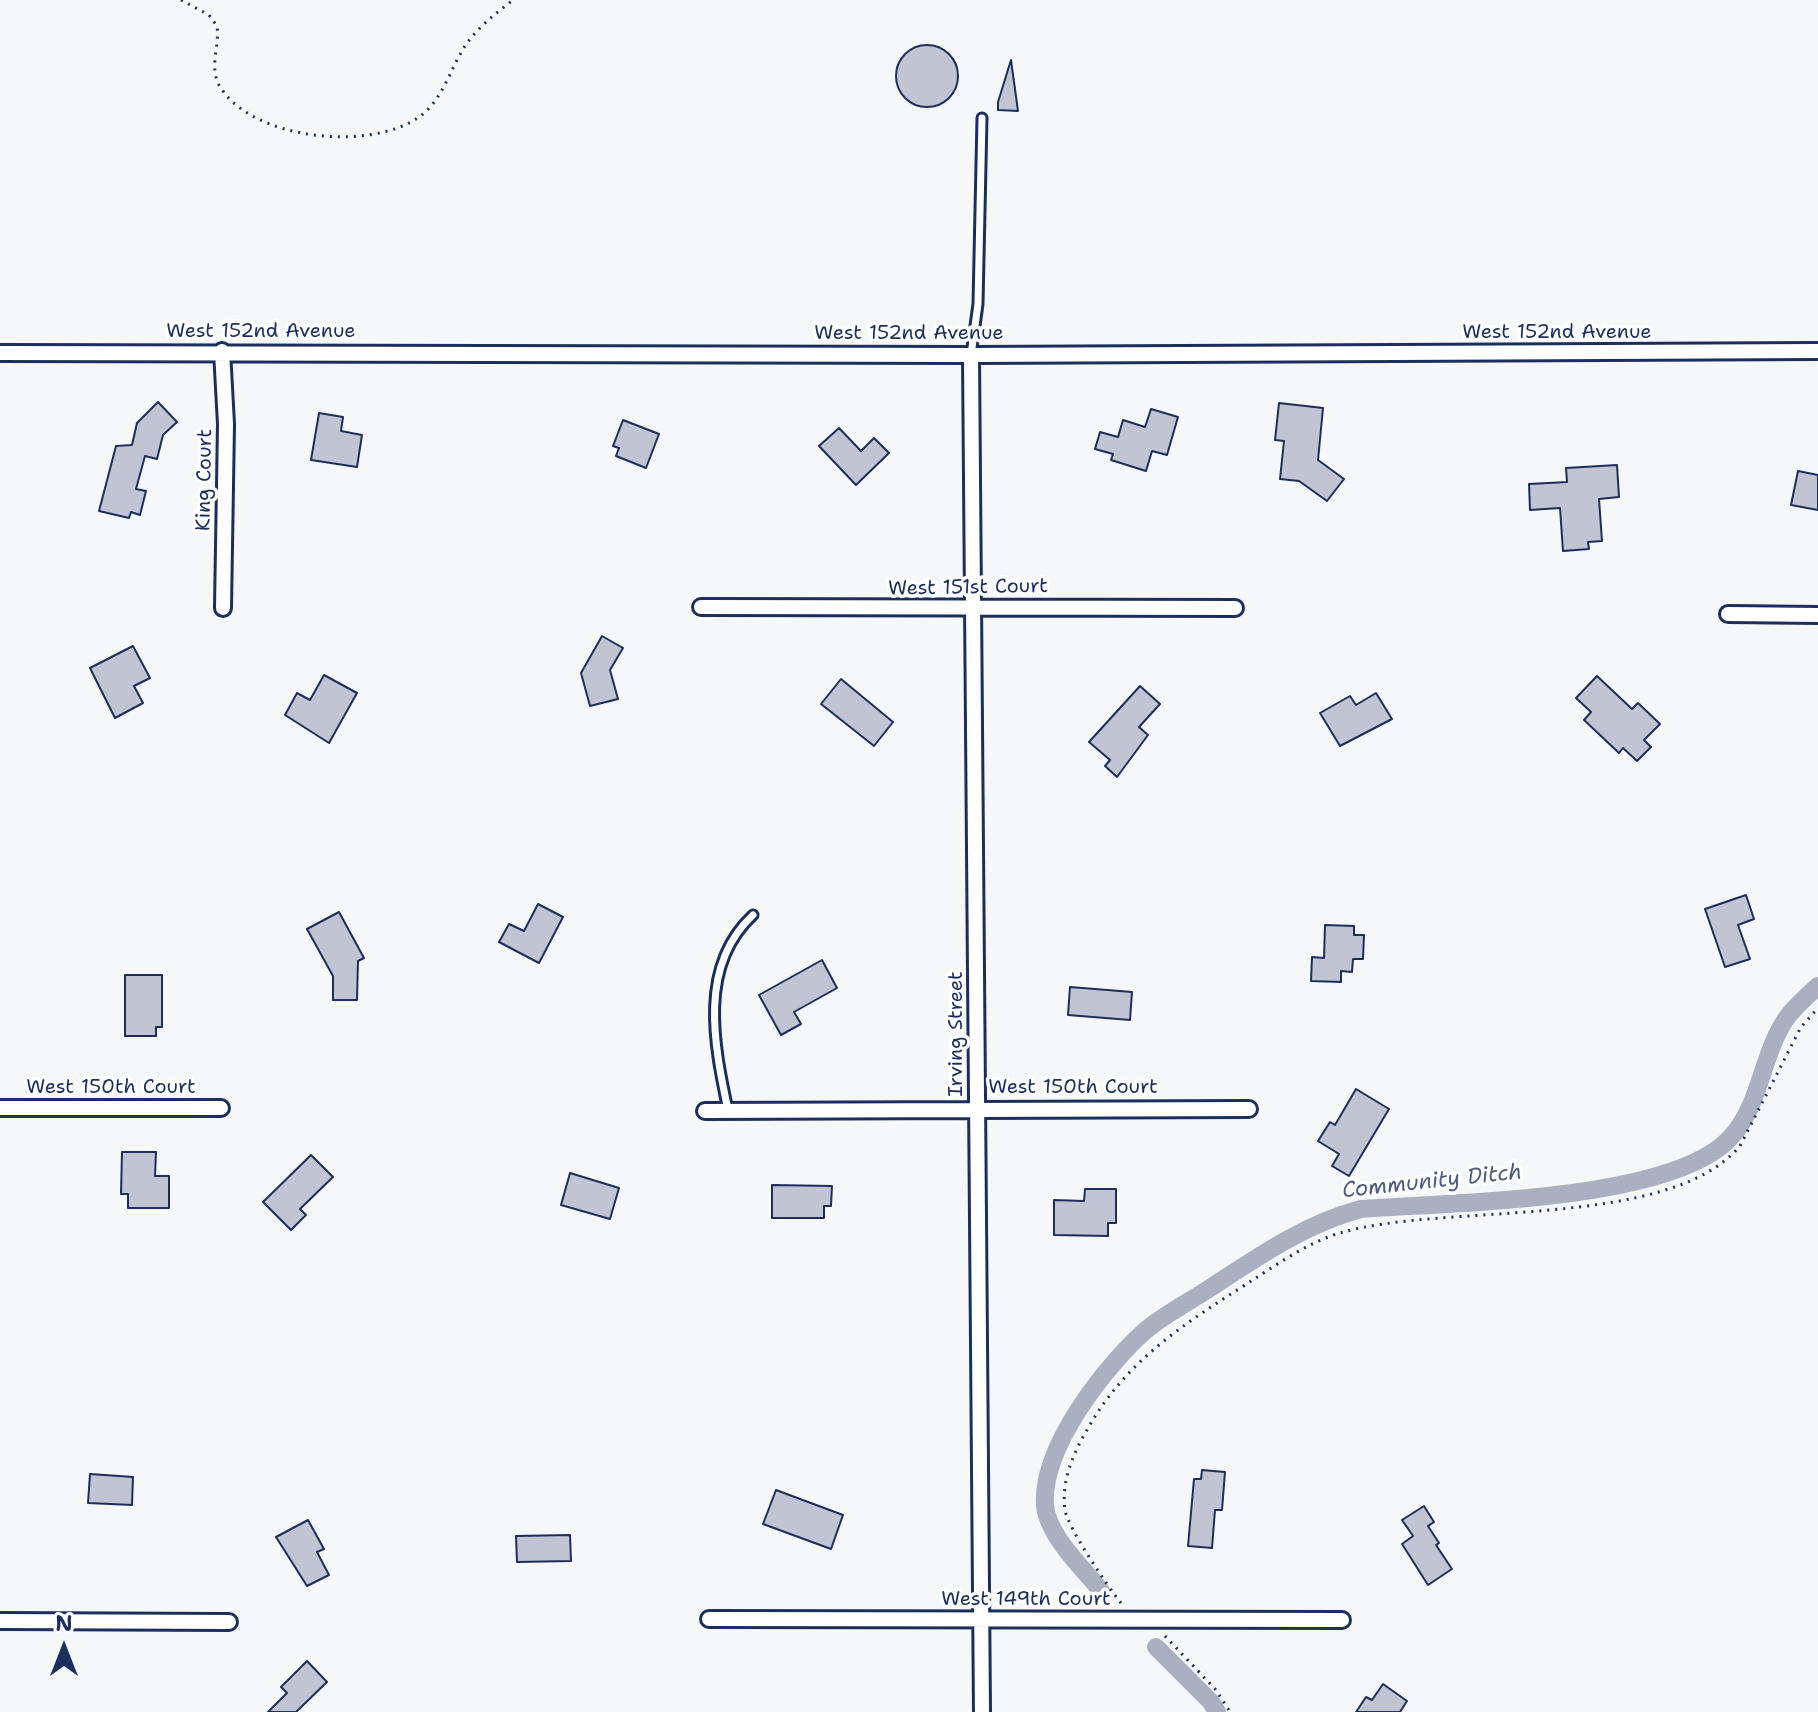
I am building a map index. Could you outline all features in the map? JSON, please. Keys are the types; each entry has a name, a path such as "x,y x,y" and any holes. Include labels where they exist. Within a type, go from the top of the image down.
{"street":[{"name":"West 152nd Avenue","path":"0,353 222,351 971,355 1818,351"},
{"name":"King Court","path":"222,351 226,424 223,608"},
{"name":"Irving Street","path":"971,355 982,1712"},
{"name":"West 151st Court","path":"701,607 1235,608"},
{"path":"1728,614 1818,615"},
{"name":"West 150th Court","path":"0,1108 221,1108"},
{"name":"West 150th Court","path":"705,1111 1249,1109"},
{"name":"West 149th Court","path":"709,1619 1342,1620"},
{"path":"0,1621 229,1622"}],"lane":[{"path":"971,355 978,304 982,118"},
{"path":"728,1110 716,1052 713,1015 724,950 735,932 753,915"}],"path":[{"path":"181,0 209,15 217,26 214,67 218,83 238,106 288,130 339,137 363,135 419,118 435,102 464,48 481,26 513,0"},
{"path":"1230,1712 1181,1650 1148,1621 1119,1602 1065,1512 1066,1482 1078,1446 1098,1410 1134,1364 1182,1326 1237,1290 1307,1247 1336,1234 1377,1224 1599,1203 1652,1193 1697,1179 1721,1164 1740,1146 1801,1027 1818,1008"}],"building":[{"path":"921,45 933,45 949,54 956,64 956,88 949,98 933,107 921,107 901,93 896,82 896,70 910,50"},
{"path":"1011,60 1018,111 998,110 998,102"},
{"path":"158,402 177,422 163,435 157,459 145,456 136,489 146,491 140,515 131,512 129,518 99,511 116,446 132,445 137,423"},
{"path":"1279,403 1323,408 1318,460 1344,479 1327,501 1299,481 1280,479 1284,441 1275,440"},
{"path":"1151,409 1178,417 1167,455 1152,451 1146,471 1111,460 1113,454 1095,449 1100,432 1118,437 1123,420 1145,427"},
{"path":"319,413 343,417 341,431 362,435 357,467 311,460"},
{"path":"623,420 659,434 646,468 616,456 619,448 613,446"},
{"path":"839,428 861,451 874,438 889,453 856,485 819,446"},
{"path":"1617,465 1619,497 1599,499 1602,541 1588,542 1589,549 1563,551 1560,508 1530,510 1529,484 1567,482 1566,468"},
{"path":"1798,471 1818,475 1818,510 1791,505"},
{"path":"602,636 623,648 610,670 618,699 590,706 581,673"},
{"path":"133,646 150,678 134,686 143,703 115,718 90,668"},
{"path":"324,675 357,693 329,743 285,715 297,693 310,700"},
{"path":"1597,676 1632,709 1638,703 1660,724 1644,740 1651,747 1637,761 1623,748 1619,753 1584,720 1591,712 1576,698"},
{"path":"841,679 893,722 874,746 821,704"},
{"path":"1140,686 1160,704 1139,727 1148,735 1117,777 1105,766 1110,760 1089,742"},
{"path":"1376,693 1392,719 1340,746 1320,713 1350,696 1356,705"},
{"path":"1746,895 1754,919 1738,925 1750,959 1725,967 1705,909"},
{"path":"538,904 563,917 539,963 499,942 509,924 524,931"},
{"path":"339,912 364,958 358,961 357,1000 333,1000 333,976 307,929"},
{"path":"1325,925 1354,926 1354,935 1364,935 1363,959 1353,959 1352,972 1341,971 1341,982 1311,981 1312,957 1324,958"},
{"path":"822,960 837,988 794,1012 801,1024 781,1035 759,995"},
{"path":"125,975 162,975 162,1027 156,1027 156,1036 125,1036"},
{"path":"1070,987 1132,992 1130,1020 1068,1015"},
{"path":"1356,1089 1389,1109 1349,1176 1332,1166 1339,1154 1318,1141 1330,1122 1335,1125"},
{"path":"122,1152 156,1152 155,1176 169,1176 169,1208 128,1208 128,1194 121,1194"},
{"path":"311,1155 333,1177 300,1209 306,1215 291,1230 263,1202"},
{"path":"570,1173 619,1188 610,1219 561,1205"},
{"path":"772,1185 832,1186 831,1206 824,1206 824,1218 772,1218"},
{"path":"1085,1189 1116,1189 1116,1223 1108,1223 1108,1236 1054,1235 1054,1200 1084,1201"},
{"path":"1202,1470 1225,1472 1222,1510 1215,1510 1212,1548 1188,1546 1194,1479 1201,1479"},
{"path":"90,1474 133,1477 132,1505 88,1503"},
{"path":"776,1490 843,1515 831,1549 763,1524"},
{"path":"1424,1506 1434,1522 1428,1526 1439,1543 1436,1545 1452,1569 1428,1585 1402,1544 1413,1536 1402,1520"},
{"path":"308,1520 324,1549 317,1552 329,1575 307,1586 276,1537"},
{"path":"570,1535 571,1561 517,1562 516,1536"},
{"path":"307,1661 327,1682 296,1712 268,1712 287,1693 281,1687"},
{"path":"1383,1684 1407,1701 1400,1712 1356,1712 1366,1697 1372,1700"}],"waterway":[{"name":"Community Ditch","path":"1101,1591 1052,1528 1045,1505 1047,1483 1053,1459 1079,1410 1112,1365 1146,1330 1281,1243 1340,1215 1361,1209 1558,1195 1661,1175 1702,1158 1731,1137 1741,1124 1779,1030 1791,1012 1818,986"},
{"name":"Community Ditch","path":"1156,1647 1211,1702 1217,1712"}]}
